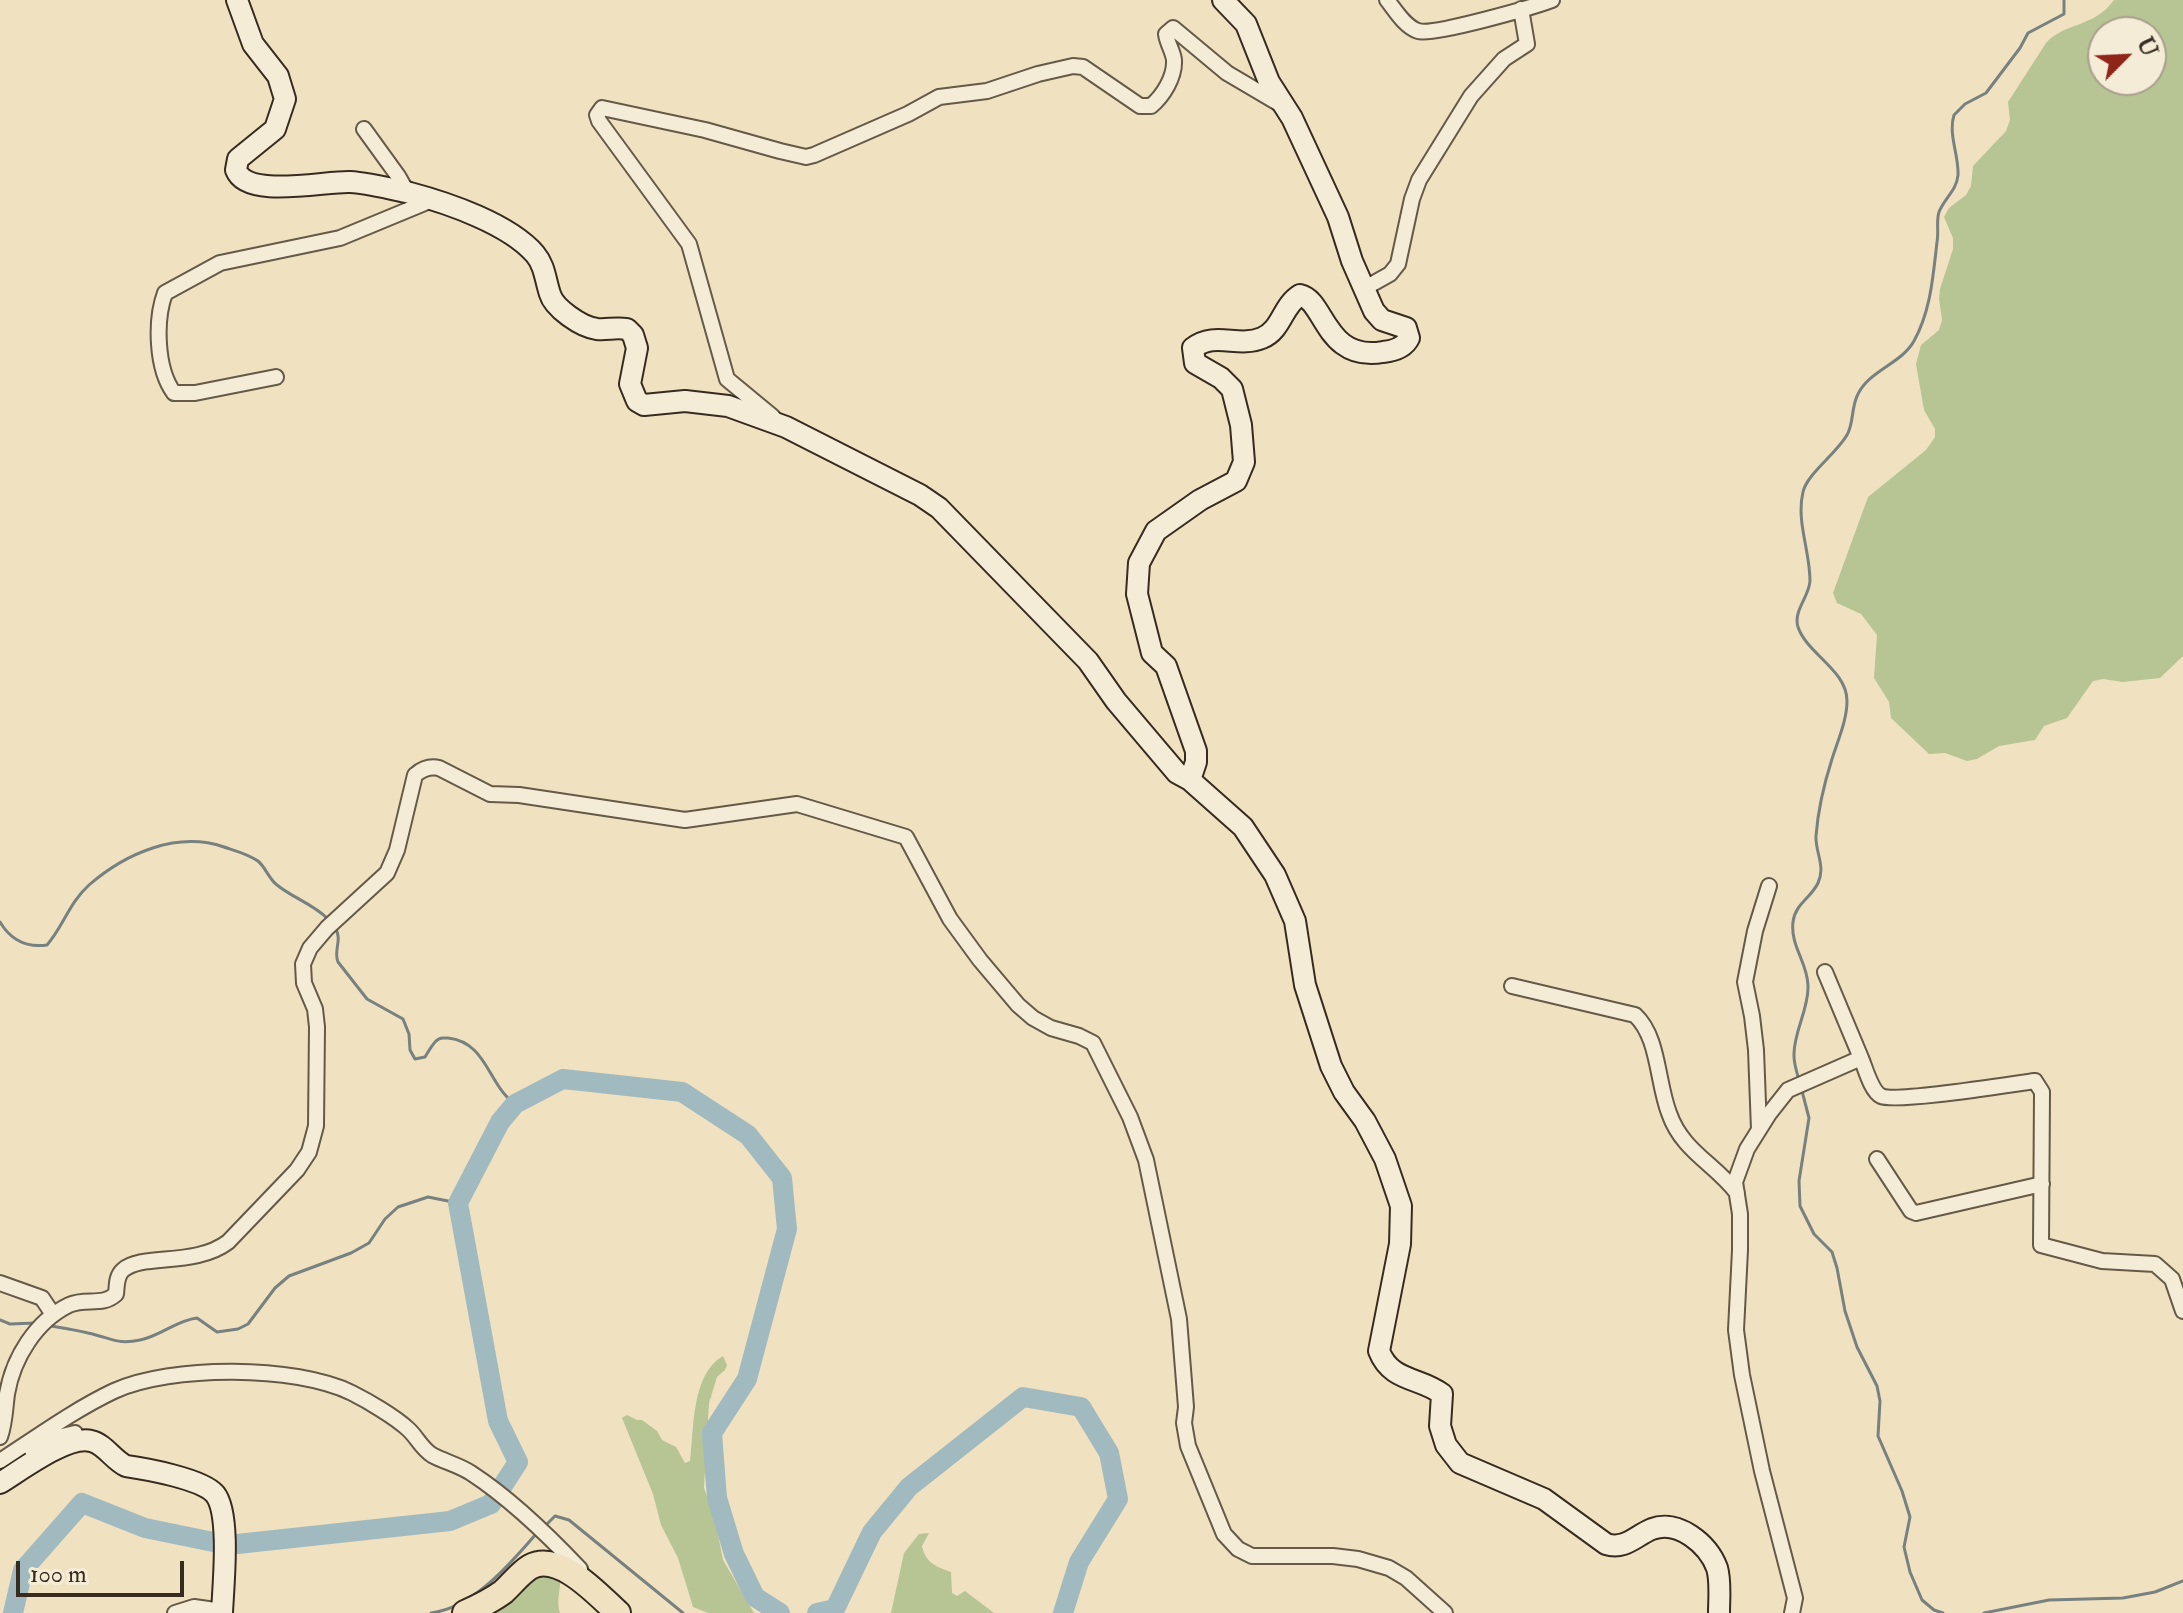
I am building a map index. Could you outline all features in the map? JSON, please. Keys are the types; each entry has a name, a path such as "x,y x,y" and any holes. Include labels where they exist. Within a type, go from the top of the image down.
{"highway":[{"path":"465,1613 503,1592 532,1566 545,1563 559,1565 618,1613"}],"street":[{"path":"237,0 253,44 278,76 285,99 275,129 238,159 238,176 249,183 281,187 352,182 433,199 483,220 531,250 545,273 553,301 577,321 595,329 627,329 633,335 637,348 630,384 637,401 644,405 685,401 728,406 786,427 920,495 939,508 1088,661 1116,701 1177,773 1190,780 1243,827 1285,895 1298,933 1305,985 1331,1066 1385,1159 1401,1206 1400,1244 1379,1351 1382,1360 1393,1371 1442,1394 1440,1426 1446,1445 1460,1463 1544,1499 1606,1544 1616,1547 1653,1529 1668,1526 1683,1530 1700,1544 1716,1566 1719,1613"},
{"path":"1190,780 1196,751 1166,666 1152,653 1147,626 1139,608 1137,572 1160,526 1236,481 1244,462 1241,425 1232,389 1221,378 1195,363 1193,348 1217,338 1240,343 1262,338 1273,332 1291,302 1300,295 1309,299 1327,329 1348,348 1376,353 1402,347 1409,340 1408,330 1380,318 1374,311 1352,261 1338,217 1286,107 1269,82 1246,24 1223,0"},
{"path":"1387,0 1409,26 1425,32 1552,0"},
{"path":"1365,288 1390,274 1398,264 1416,188 1471,96 1504,59 1527,44 1521,9"},
{"path":"786,427 727,379 689,244 599,121 597,115 602,108 705,130 806,157 850,141 939,97 987,91 1073,66 1083,67 1140,106 1151,106 1167,87 1173,71 1174,58 1166,34 1173,28 1227,73 1286,107"},
{"path":"364,129 407,192"},
{"path":"276,377 195,393 174,393 166,377 158,339 160,308 165,293 220,263 340,238 433,199"},
{"path":"0,1437 6,1419 7,1393 18,1359 52,1313 78,1301 110,1299 116,1294 117,1278 124,1268 138,1263 202,1256 215,1251 228,1242 304,1161 316,1126 317,1027 315,1009 301,973 306,953 331,924 387,873 397,850 415,775 430,767 439,768 490,794 519,795 685,820 797,804 906,837 950,919 1018,1005 1051,1028 1093,1043 1130,1117 1146,1160 1179,1319 1188,1446 1224,1534 1238,1549 1252,1556 1333,1556 1389,1568 1406,1578 1445,1613"},
{"path":"1759,1130 1756,1050 1745,982 1755,931 1769,886"},
{"path":"1825,972 1876,1091 1884,1097 1916,1097 2035,1081 2042,1092 2042,1247 2111,1262 2145,1261 2155,1264 2178,1278 2183,1311"},
{"path":"1512,986 1635,1015 1650,1037 1669,1115 1683,1143 1725,1177 1737,1193"},
{"path":"1792,1613 1795,1598 1762,1471 1736,1330 1740,1250 1736,1173 1769,1114 1794,1086 1861,1058"},
{"path":"1877,1159 1911,1211 1916,1213 2042,1184"},
{"path":"0,1283 42,1298 52,1313"},
{"path":"0,1462 62,1420 117,1390 172,1377 266,1371 328,1382 354,1394 408,1429 420,1446 433,1455 470,1472 544,1531 580,1569 577,1578"},
{"path":"0,1462 5,1464 58,1437 77,1433 84,1440"},
{"path":"0,1483 43,1456 67,1444 84,1440 99,1444 126,1466 206,1487 217,1496 224,1527 222,1612 194,1607 175,1613"}],"green space":[{"path":"2114,0 2183,0 2183,656 2160,678 2093,681 2067,718 2044,726 2035,740 1999,746 1977,759 1967,761 1945,753 1929,754 1891,718 1889,702 1874,678 1877,635 1861,614 1837,603 1833,593 1868,497 1926,450 1935,437 1935,429 1924,410 1916,364 1921,345 1939,330 1942,320 1940,289 1953,249 1953,238 1944,217 1949,208 1966,195 1971,186 1973,166 2006,131 2010,120 2008,102 2046,43 2062,31 2087,21 2087,96 2167,96 2167,16 2098,16"},
{"path":"723,1356 727,1365 717,1377 709,1403 704,1488 714,1515 723,1560 754,1613 708,1613 693,1607 678,1558 661,1525 653,1494 622,1418 627,1415 642,1420 657,1431 662,1440 676,1447 685,1463 690,1461 700,1389 713,1364"},
{"path":"929,1533 922,1546 924,1552 932,1564 951,1572 952,1593 957,1596 965,1591 994,1613 891,1613 904,1553 919,1534"},
{"path":"558,1570 560,1613 473,1613 530,1573"}],"waterway":[{"path":"1799,1080 1794,1047 1808,986 1794,939 1793,922 1797,910 1820,877 1816,842 1818,817 1847,708 1841,680 1809,646 1798,627 1798,615 1810,581 1801,514 1803,492 1810,478 1847,435 1856,399 1863,386 1901,356 1920,329 1928,305 1939,212 1958,175 1952,130 1954,115 1965,104 1986,93 2028,33 2064,14 2064,0"},
{"path":"0,922 19,941 47,945 82,892 103,874 153,848 188,842 224,847 254,859 277,885 328,919"},
{"path":"335,928 338,962 367,999 403,1019 415,1059 425,1057 440,1038 461,1041 479,1056 515,1104"},
{"path":"13,1613 23,1570 82,1503 145,1528 228,1545 450,1521 491,1504 518,1462 498,1421 458,1203 500,1122 515,1104 563,1079 682,1092 748,1135 782,1178 787,1229 747,1379 712,1433 717,1498 734,1554 755,1597 780,1613"},
{"path":"1802,1091 1809,1118 1799,1181 1800,1206 1814,1234 1832,1252 1845,1311 1857,1347 1877,1386 1880,1401 1878,1436 1910,1517 1904,1547 1910,1572 1922,1600 1943,1613"},
{"path":"51,1326 127,1342 151,1337 183,1321 197,1318 217,1332 238,1329 248,1324 275,1288 289,1276 369,1243 385,1219 398,1207 428,1197 458,1203"},
{"path":"0,1320 10,1324 35,1323"},
{"path":"817,1613 835,1609 872,1532 909,1487 1023,1397 1081,1407 1109,1453 1118,1499 1079,1562 1063,1613"},
{"path":"545,1526 555,1516 569,1520 683,1613"},
{"path":"431,1613 462,1603 476,1593 503,1570 536,1534"},
{"path":"1984,1613 2049,1600 2123,1598 2155,1592 2183,1581"}]}
